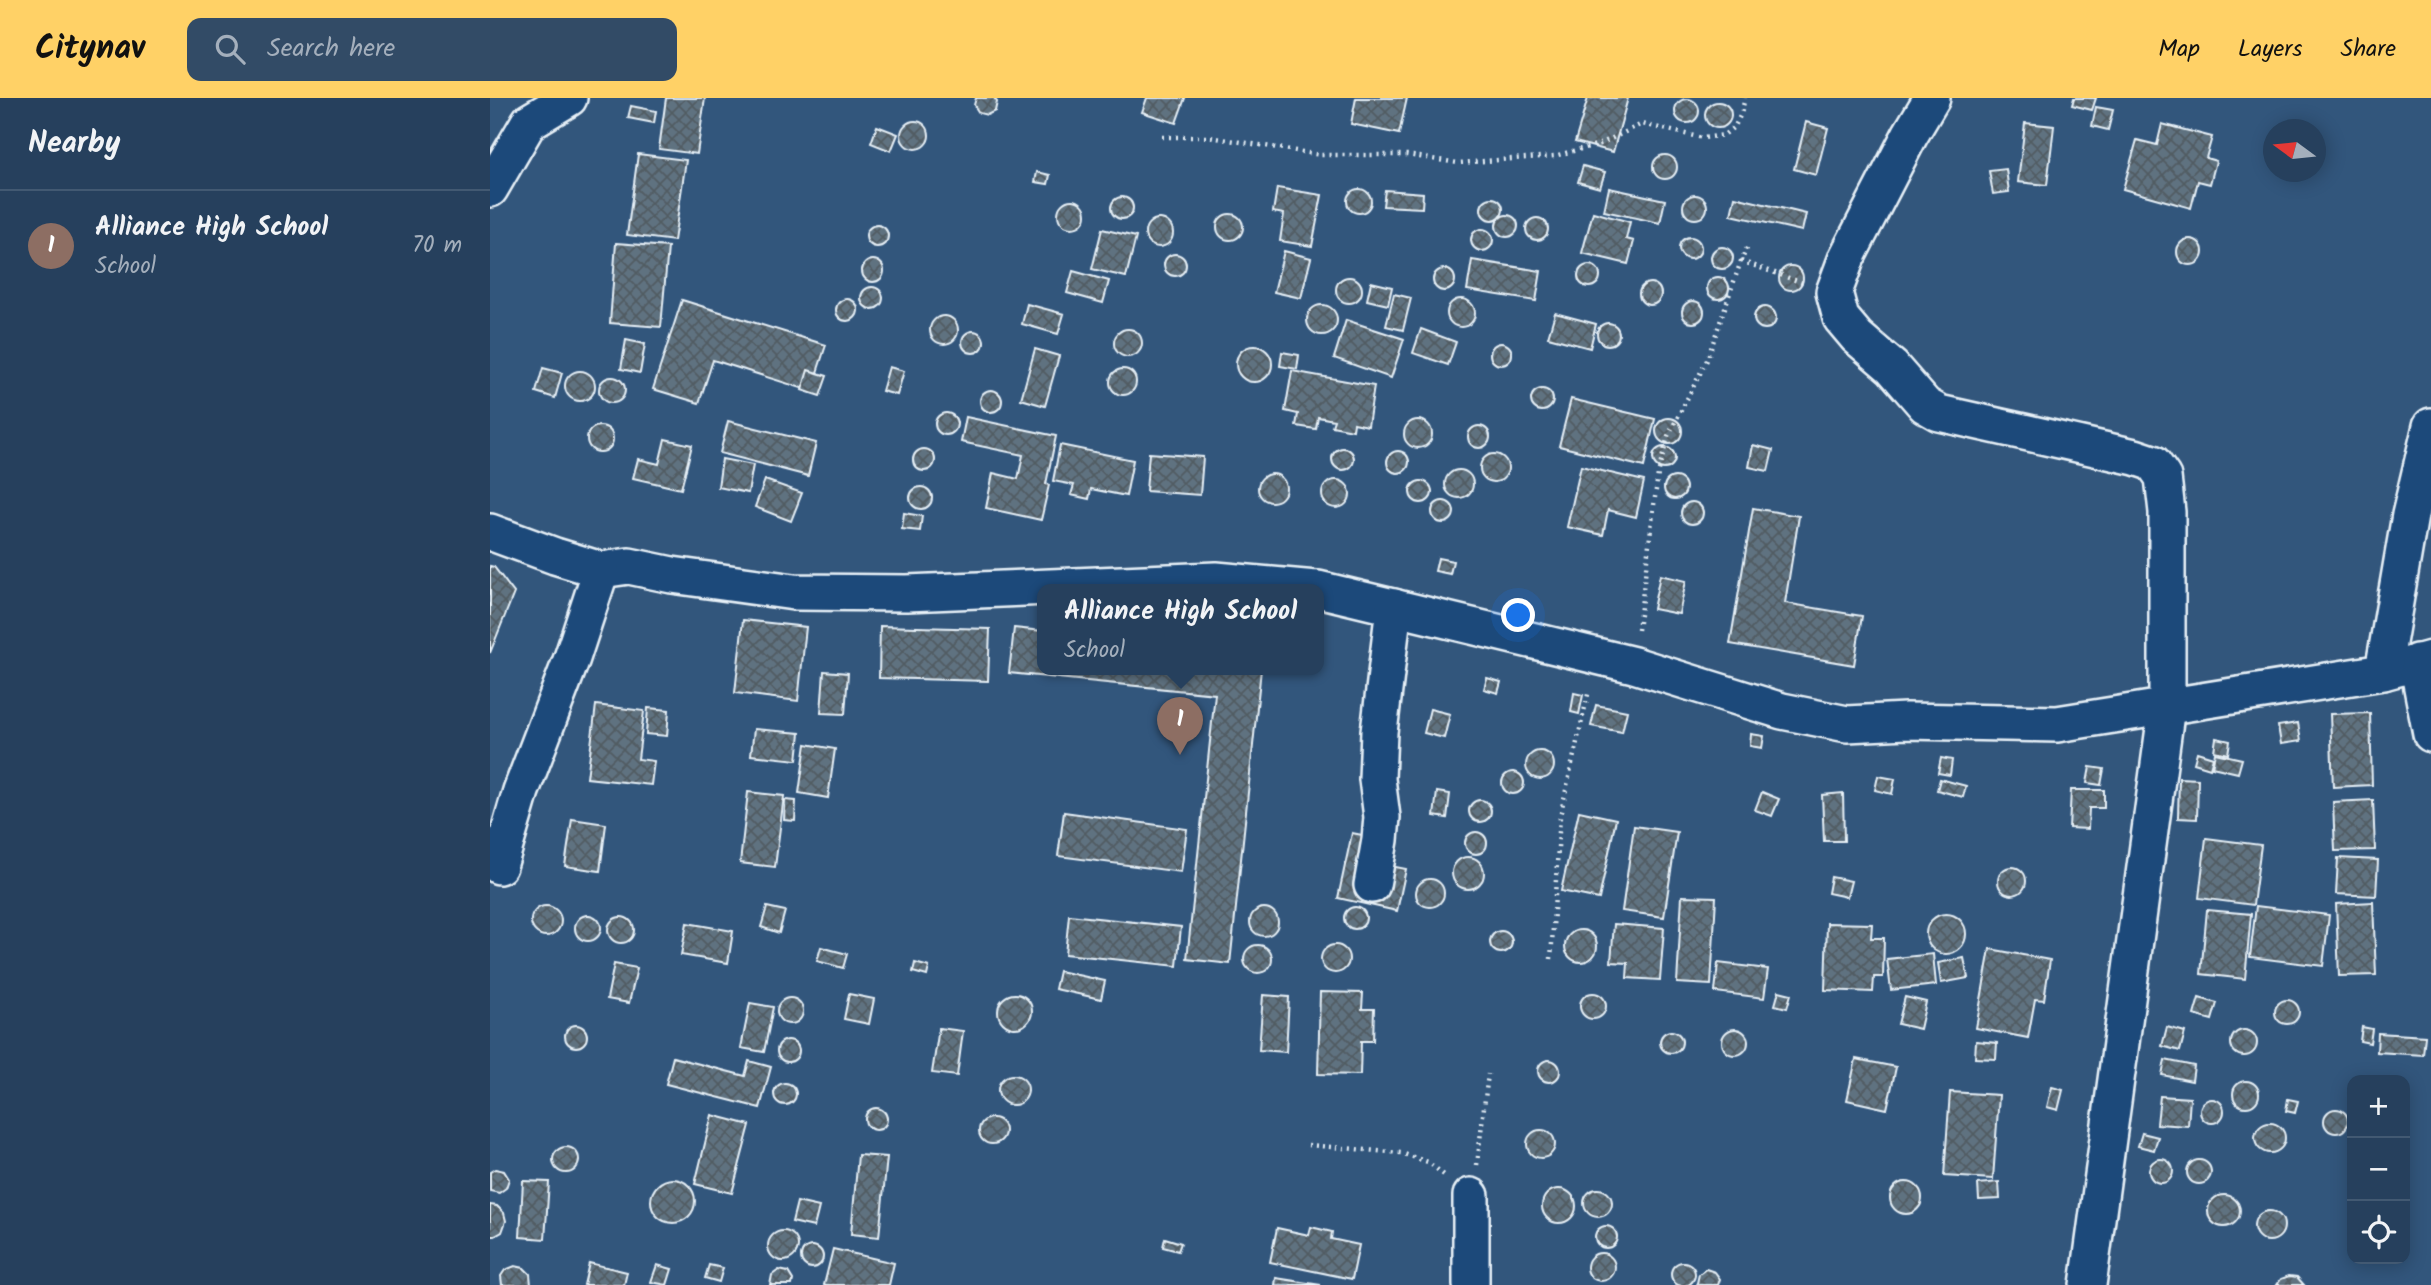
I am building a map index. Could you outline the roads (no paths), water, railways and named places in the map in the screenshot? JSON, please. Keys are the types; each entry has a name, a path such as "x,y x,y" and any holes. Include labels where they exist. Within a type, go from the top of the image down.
{"street":[{"path":"490,189 529,122 569,98"},
{"path":"1932,98 1859,234 1834,292 1841,318 1857,337 1892,367 1925,405 1939,413 2135,457 2153,463 2163,477 2167,512 2167,706 2088,1285"},
{"path":"2383,672 2410,515 2431,426"},
{"path":"490,532 601,570 629,566 794,592 907,593 1037,588"},
{"path":"499,866 521,792 572,658 601,570"},
{"path":"1121,584 1216,580 1261,584"},
{"path":"1324,591 1634,666 1782,711 1847,724 1906,721 2057,724 2383,672 2424,661 2431,734"},
{"path":"1372,885 1382,817 1377,779 1379,742 1394,607"},
{"path":"1471,1196 1471,1285"}],"place":[{"name":"Alliance High School","path":"1180,755"}]}
